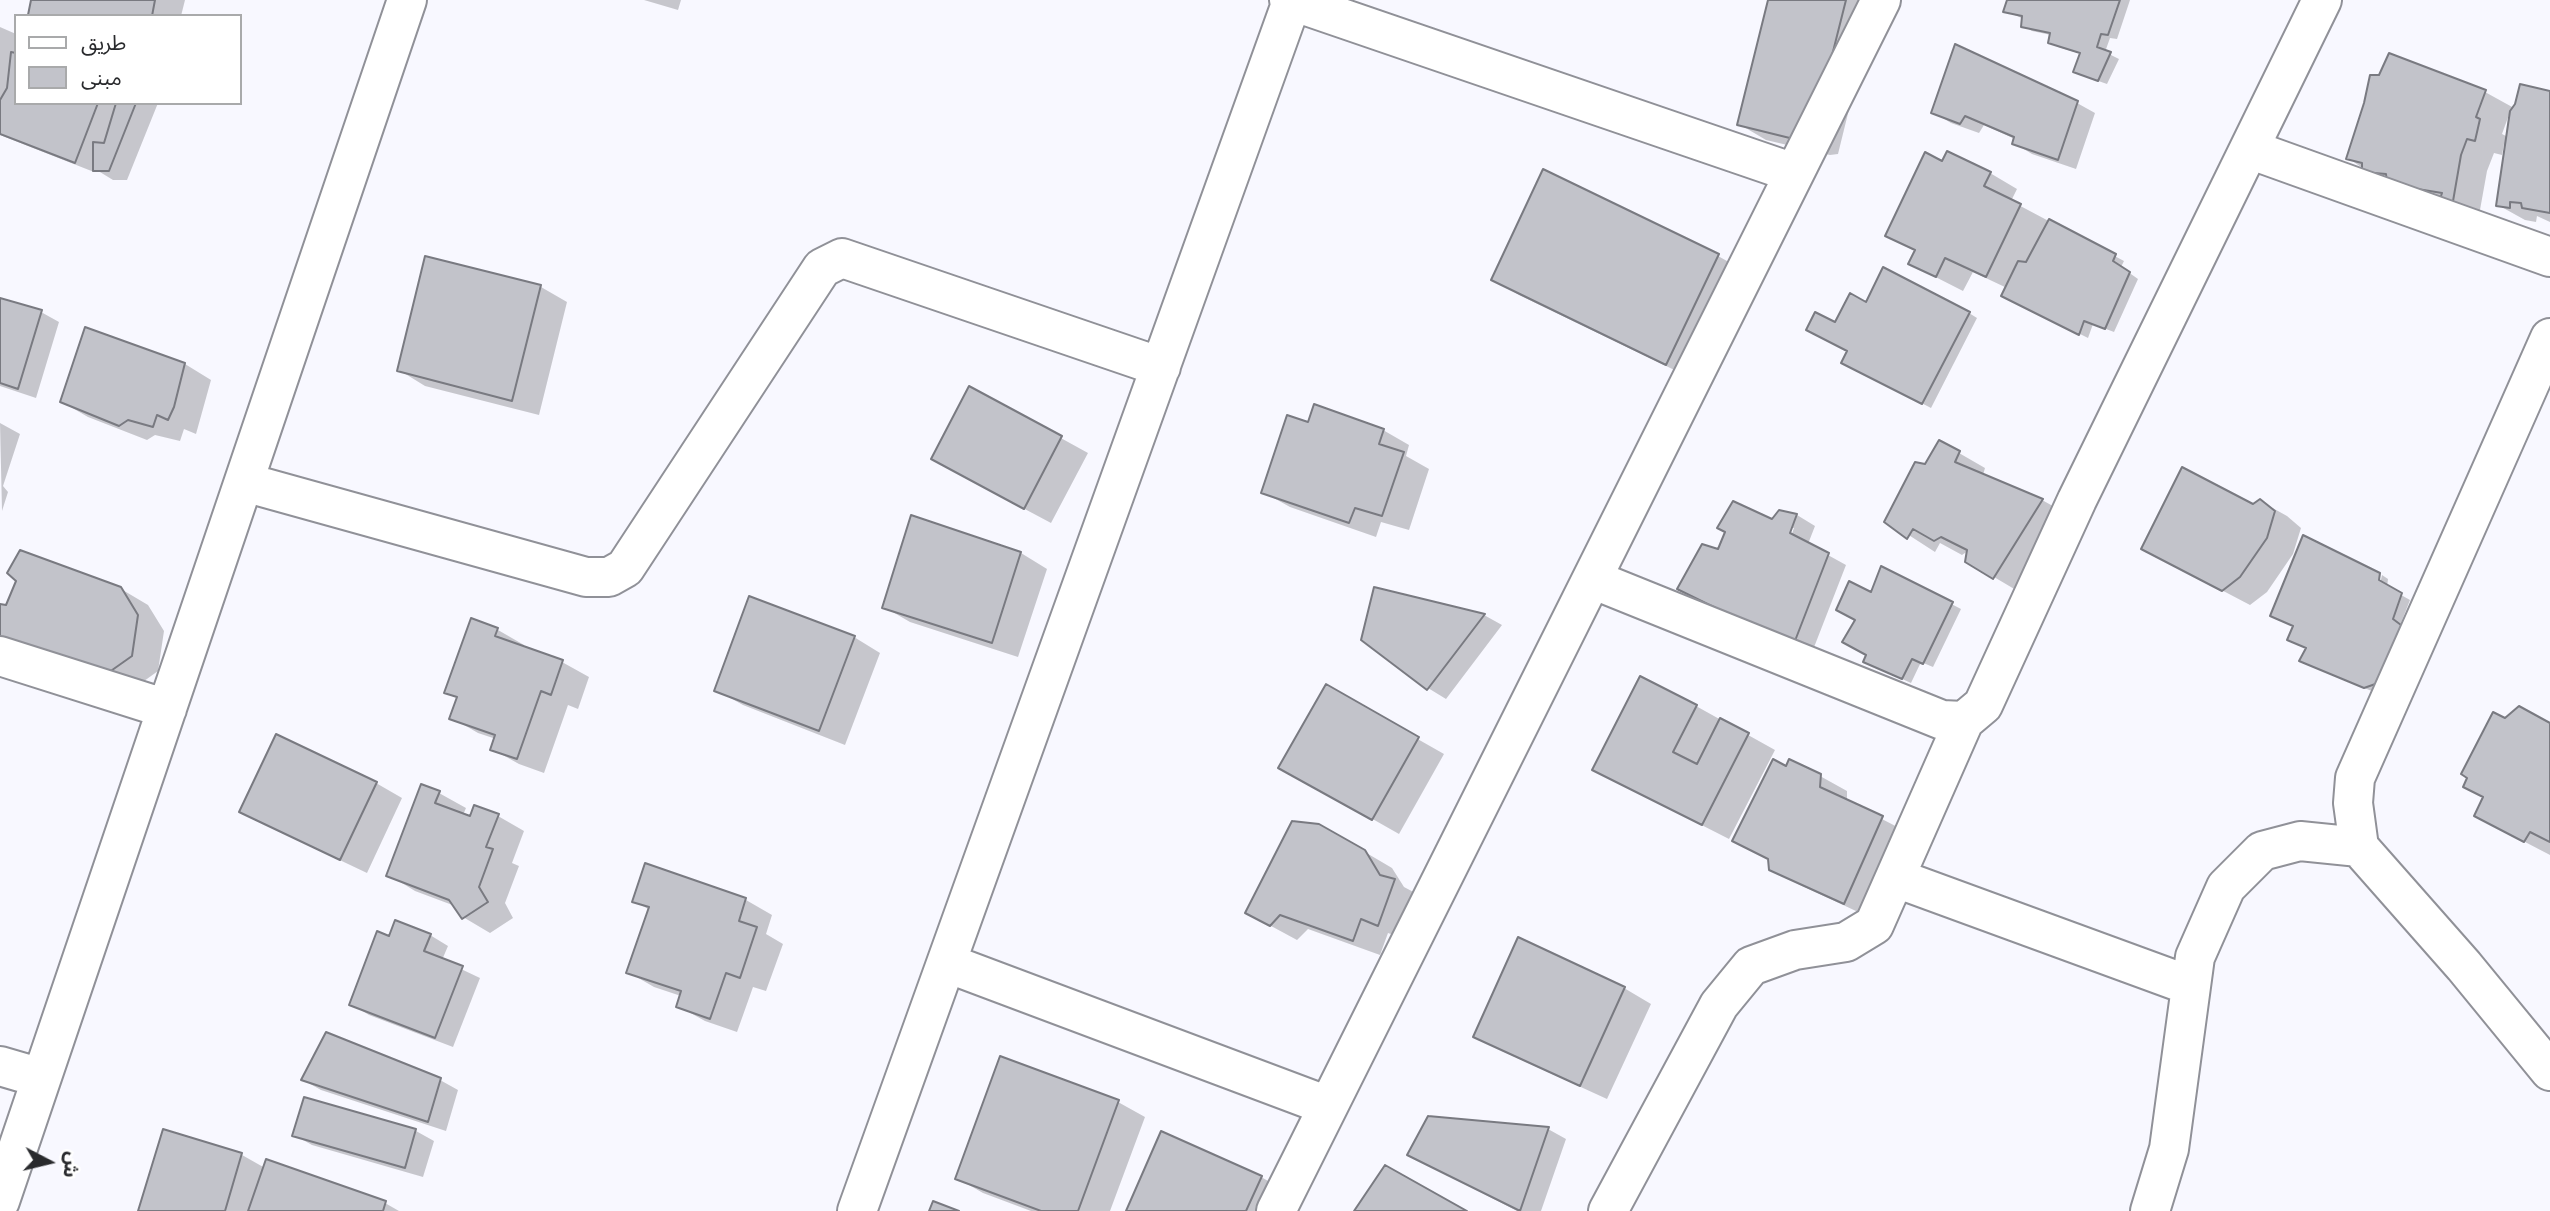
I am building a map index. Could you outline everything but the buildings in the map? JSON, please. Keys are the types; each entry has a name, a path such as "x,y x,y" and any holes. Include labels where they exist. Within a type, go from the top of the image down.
{"street":[{"path":"0,1201 407,0"},
{"path":"1276,1211 1881,0"},
{"path":"1608,1211 1719,1005 1751,966 1795,950 1846,942 1874,925 1964,721 1983,705 2077,500 2322,0"},
{"path":"857,1211 1291,1 1794,173"},
{"path":"2249,149 2550,257"},
{"path":"244,482 586,577 609,577 625,568 822,268 842,258 1161,367"},
{"path":"2550,338 2354,778 2353,803 2359,847 2465,966 2550,1071"},
{"path":"1592,579 1942,720 1964,721"},
{"path":"0,656 167,709"},
{"path":"2150,1211 2169,1149 2195,957 2226,887 2262,851 2300,841 2359,847"},
{"path":"1896,878 2191,986"},
{"path":"947,962 1328,1106"},
{"path":"0,1066 41,1078"}]}
